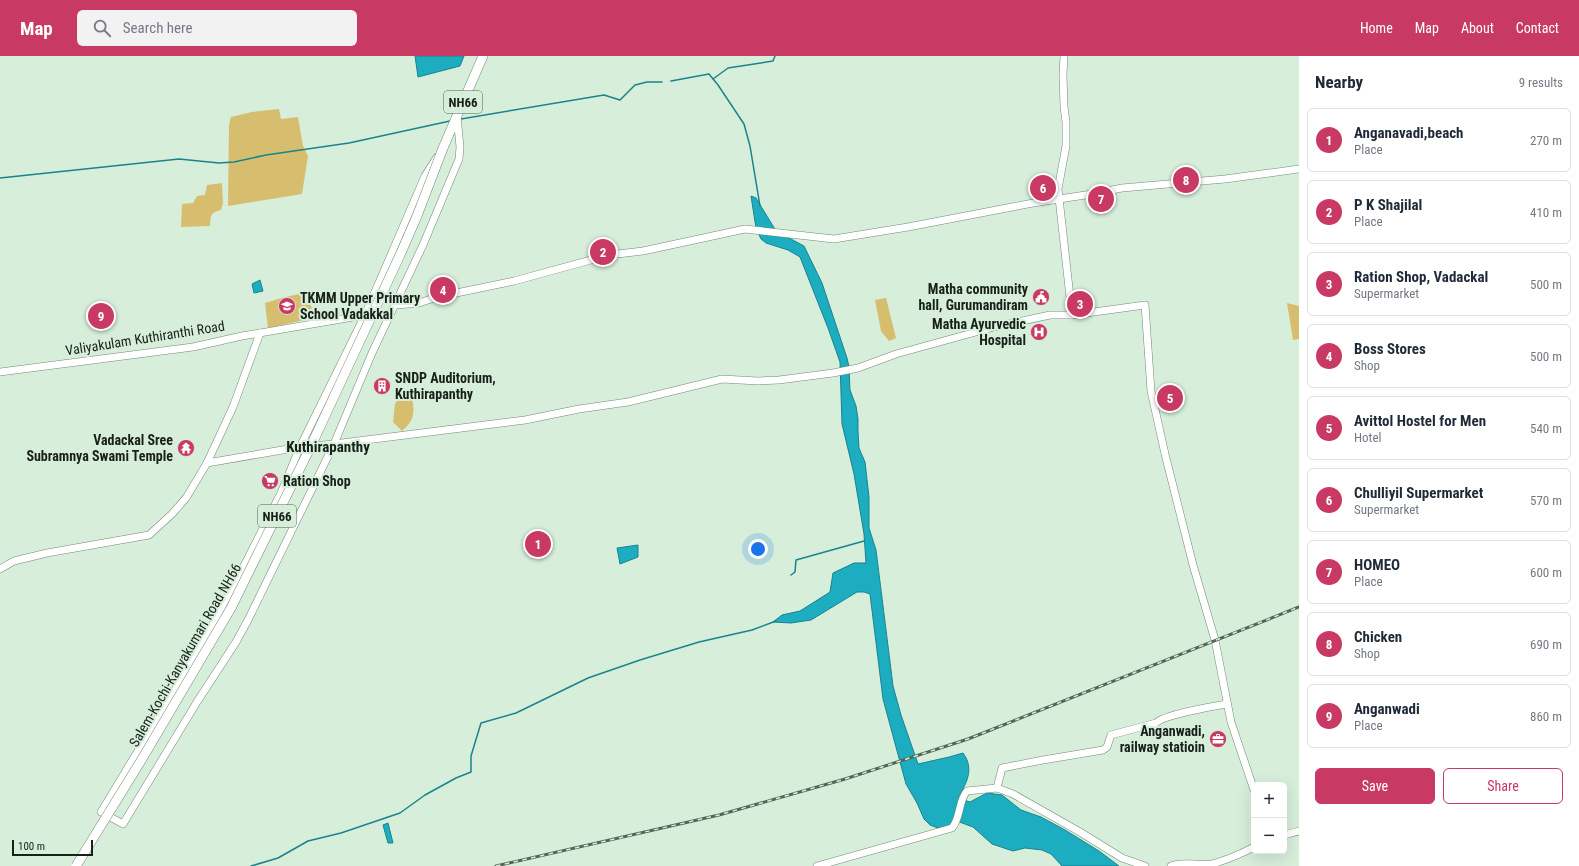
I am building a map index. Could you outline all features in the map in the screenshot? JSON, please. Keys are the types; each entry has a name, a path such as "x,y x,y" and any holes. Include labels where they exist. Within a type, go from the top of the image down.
{"highway":[{"name":"Salem-Kochi-Kanyakumari Road NH66","path":"76,866 154,739 231,608 311,446 417,216 443,148 483,56"}],"street":[{"path":"1064,56 1063,75 1066,146 1058,189 1072,315"},
{"path":"443,148 425,176 365,315 300,447 281,492 246,562 199,648 101,812 123,824 197,702 236,642 334,444 372,353 396,305 423,245 459,159 460,147 457,116"},
{"path":"396,305 419,303 437,297 514,281 609,255 643,251 745,229 834,239 1122,188 1225,179 1299,169"},
{"path":"207,463 300,447 525,420 579,409 628,402 722,379 758,381 779,380 833,373 858,368 896,354 994,327 1050,315 1072,315 1145,305 1151,390 1165,454 1193,565 1215,640 1227,704 1242,758 1251,782"},
{"name":"Valiyakulam Kuthiranthi Road","path":"0,372 193,347 260,333 365,315"},
{"path":"0,569 14,561 149,535 172,514 186,498 207,463 234,407 260,333"},
{"path":"996,788 1002,768 1103,750 1107,747 1111,735 1156,723 1159,719 1227,704"},
{"path":"817,866 952,828 956,824 963,795 967,791 996,788 1013,794 1037,807 1122,858 1145,866"},
{"path":"1287,834 1299,831"},
{"path":"1171,866 1185,863 1193,865 1212,864 1251,848"}],"shaded area":[{"path":"279,109 281,119 298,117 303,146 308,156 302,194 228,206 229,125 231,117 252,112"},
{"path":"222,183 223,203 221,210 213,213 210,226 181,227 182,204 193,203 197,196 205,195 207,185"},
{"path":"309,292 313,318 268,328 265,303"},
{"path":"886,298 896,338 889,341 881,331 875,300"},
{"path":"1287,303 1299,306 1299,339 1293,340"},
{"path":"400,396 412,398 413,408 413,416 402,431 393,422 395,404"}],"water":[{"path":"415,56 464,56 460,66 418,77"},
{"path":"751,196 756,198 776,231 804,246 822,283 847,358 850,390 856,406 858,419 859,448 865,462 869,497 869,528 876,550 893,686 901,715 918,764 963,753 967,759 969,771 964,787 958,798 970,802 987,793 1002,795 1021,810 1041,817 1065,830 1099,851 1119,866 1062,866 1051,854 1042,850 1025,848 1013,851 992,844 973,827 954,820 950,827 943,830 930,825 924,819 906,784 883,699 870,594 857,592 811,620 791,623 773,622 782,615 800,611 830,592 833,573 854,563 866,563 864,534 854,474 842,424 840,362 800,257 788,250 766,243 761,239 756,228"},
{"path":"260,280 263,291 254,293 252,284"},
{"path":"638,545 638,557 620,564 617,548"},
{"path":"388,823 393,843 388,843 383,825"}],"waterway":[{"path":"713,79 728,68 773,61 775,56"},
{"path":"671,81 709,74 718,85 744,124 750,146 760,206"},
{"path":"461,119 604,95 620,100 635,85 647,82 662,82"},
{"path":"0,178 179,159 219,163 234,162 266,155 349,143 450,121"},
{"path":"791,575 795,572 796,560 864,541"},
{"path":"251,866 278,858 308,841 341,833 400,813 425,795 456,778 471,772 471,756 481,723 516,713 588,678 640,660 699,642 752,630 776,621"}],"railway":[{"path":"496,866 719,815 845,779 968,739 1299,607"}],"place":[{"name":"Chicken","path":"1186,180"},
{"name":"Chulliyil Supermarket","path":"1043,188"},
{"name":"HOMEO","path":"1101,199"},
{"name":"P K Shajilal","path":"603,252"},
{"name":"Boss Stores","path":"443,290"},
{"name":"Matha community hall, Gurumandiram","path":"1041,297"},
{"name":"Ration Shop, Vadackal","path":"1080,304"},
{"name":"TKMM Upper Primary School Vadakkal","path":"287,306"},
{"name":"Anganwadi","path":"101,316"},
{"name":"Matha Ayurvedic Hospital","path":"1039,332"},
{"name":"SNDP Auditorium, Kuthirapanthy","path":"382,386"},
{"name":"Avittol Hostel for Men","path":"1170,398"},
{"name":"Vadackal Sree Subramnya Swami Temple","path":"186,448"},
{"name":"Ration Shop","path":"270,481"},
{"name":"Anganavadi,beach","path":"538,544"},
{"name":"Anganwadi, railway statioin","path":"1218,739"}],"district":[{"name":"Kuthirapanthy","path":"328,447"}]}
